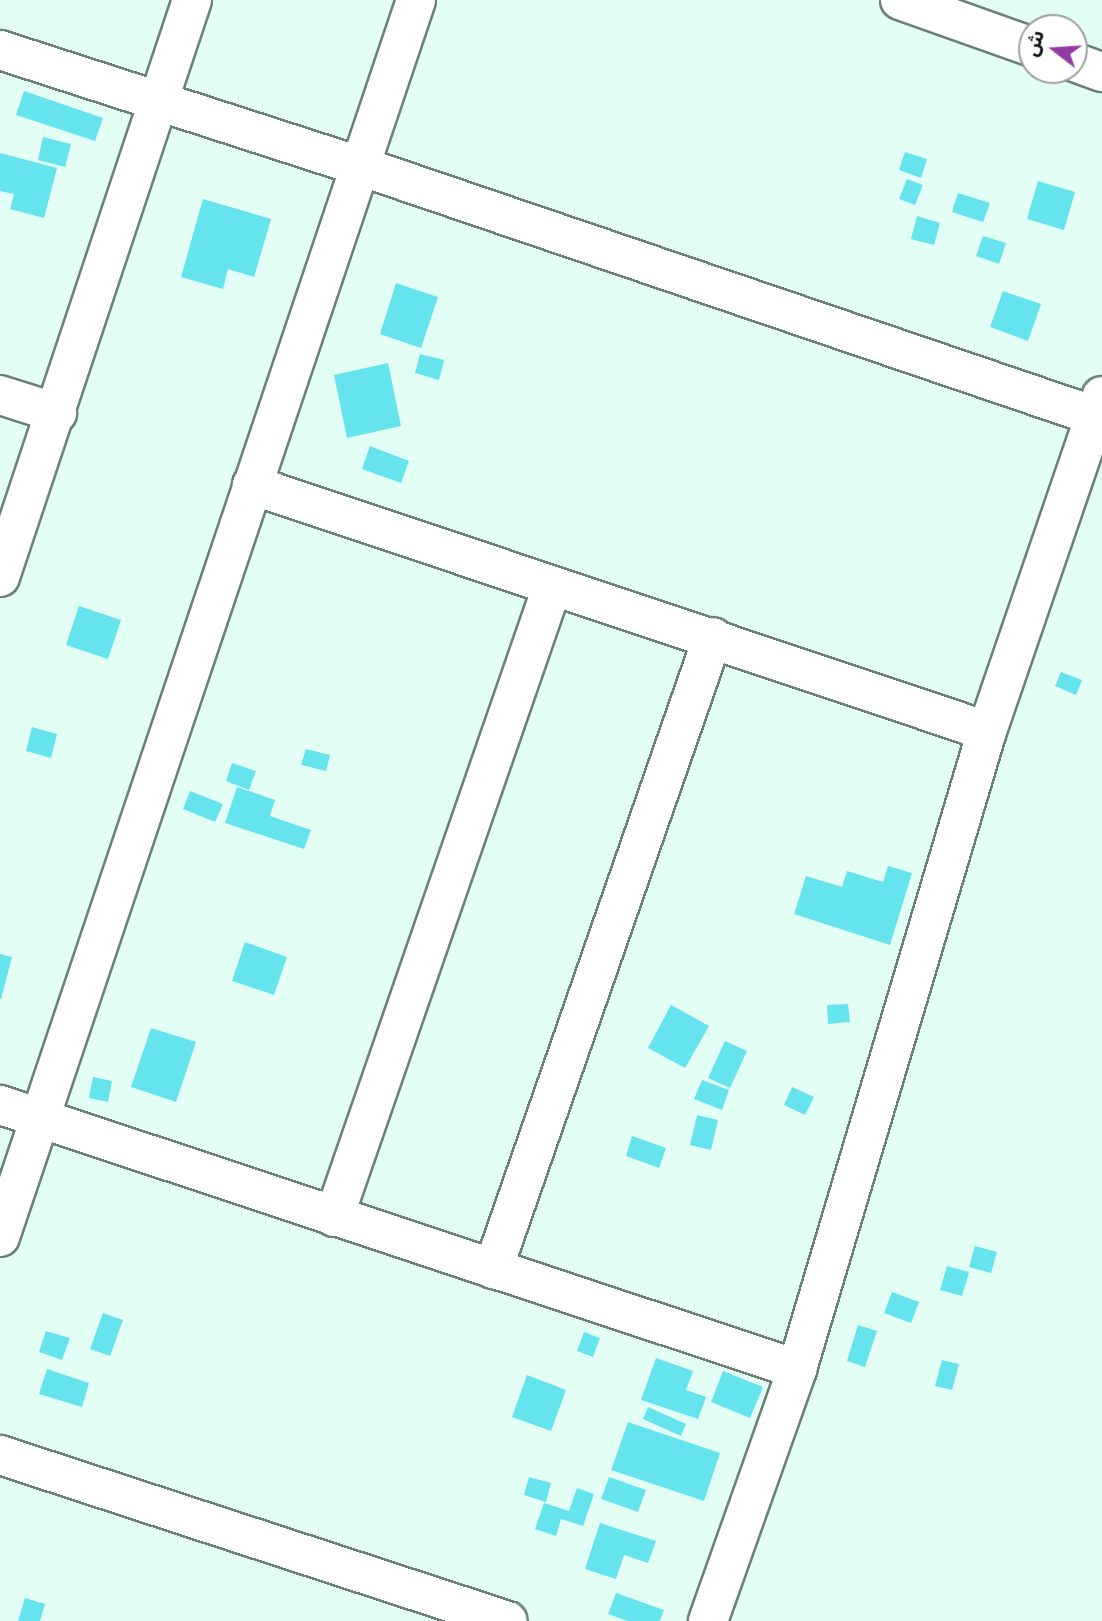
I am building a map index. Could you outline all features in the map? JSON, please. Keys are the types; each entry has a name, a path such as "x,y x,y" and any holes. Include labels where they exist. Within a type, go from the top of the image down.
{"street":[{"path":"0,577 57,413 155,103 192,0"},
{"path":"0,1237 416,0"},
{"path":"901,0 1018,42"},
{"path":"0,50 155,103 359,166 1099,406 987,731 797,1369 708,1621"},
{"path":"0,395 57,413"},
{"path":"252,485 552,587 713,637 987,731"},
{"path":"334,1217 552,587"},
{"path":"493,1269 713,637"},
{"path":"0,1105 797,1369"},
{"path":"0,1455 508,1621"}],"building":[{"path":"24,91 103,118 95,141 16,115"},
{"path":"43,137 71,144 65,167 38,160"},
{"path":"905,152 927,159 921,178 899,170"},
{"path":"0,153 57,168 44,218 10,209 14,194 0,191"},
{"path":"907,179 923,185 915,205 899,199"},
{"path":"1038,181 1075,192 1064,230 1027,219"},
{"path":"958,193 990,203 983,222 952,212"},
{"path":"203,199 271,219 254,277 228,269 223,289 181,277"},
{"path":"917,216 940,223 934,245 911,239"},
{"path":"983,236 1006,243 999,264 976,256"},
{"path":"396,283 438,297 421,348 380,334"},
{"path":"1003,291 1041,304 1028,341 990,327"},
{"path":"420,354 444,360 439,380 415,373"},
{"path":"388,363 401,426 347,438 334,375"},
{"path":"370,446 409,461 401,483 362,469"},
{"path":"79,606 121,620 108,659 66,645"},
{"path":"1061,672 1082,680 1076,695 1055,686"},
{"path":"32,727 57,734 51,758 26,751"},
{"path":"306,749 330,755 326,771 301,765"},
{"path":"232,763 256,771 249,790 226,781"},
{"path":"237,787 275,800 270,816 311,830 304,849 225,823"},
{"path":"190,791 223,804 215,822 183,809"},
{"path":"888,866 912,873 890,945 794,914 806,876 842,887 847,871 883,882"},
{"path":"245,942 287,957 274,995 232,981"},
{"path":"0,954 12,957 1,999 0,999"},
{"path":"848,1004 850,1022 828,1024 827,1005"},
{"path":"671,1005 709,1026 685,1068 648,1048"},
{"path":"151,1028 196,1042 176,1102 131,1087"},
{"path":"725,1041 747,1051 730,1088 708,1078"},
{"path":"93,1077 112,1081 108,1102 89,1098"},
{"path":"702,1080 729,1090 722,1110 694,1099"},
{"path":"792,1087 814,1097 805,1115 784,1105"},
{"path":"697,1115 718,1120 711,1150 690,1145"},
{"path":"632,1136 666,1148 659,1168 626,1156"},
{"path":"975,1246 997,1252 991,1273 969,1267"},
{"path":"947,1266 969,1272 962,1296 940,1290"},
{"path":"892,1292 919,1302 911,1323 884,1313"},
{"path":"103,1313 123,1320 110,1356 90,1349"},
{"path":"858,1325 877,1331 865,1367 847,1361"},
{"path":"46,1331 70,1338 62,1360 39,1352"},
{"path":"584,1332 600,1338 593,1357 577,1351"},
{"path":"656,1358 693,1371 686,1390 706,1397 698,1419 641,1400"},
{"path":"942,1360 959,1364 952,1390 935,1386"},
{"path":"47,1369 89,1383 82,1407 39,1394"},
{"path":"723,1371 763,1387 750,1418 711,1402"},
{"path":"527,1375 566,1390 551,1431 512,1417"},
{"path":"648,1407 686,1424 681,1436 643,1419"},
{"path":"628,1422 720,1453 704,1501 611,1470"},
{"path":"529,1477 551,1483 546,1502 524,1495"},
{"path":"609,1477 646,1490 638,1512 601,1499"},
{"path":"577,1488 594,1494 583,1526 561,1519 556,1536 535,1529 544,1503 569,1511"},
{"path":"600,1523 656,1541 648,1563 624,1555 616,1579 585,1569"},
{"path":"616,1593 664,1610 660,1621 628,1621 608,1614"},
{"path":"25,1598 45,1604 40,1621 18,1621"}]}
